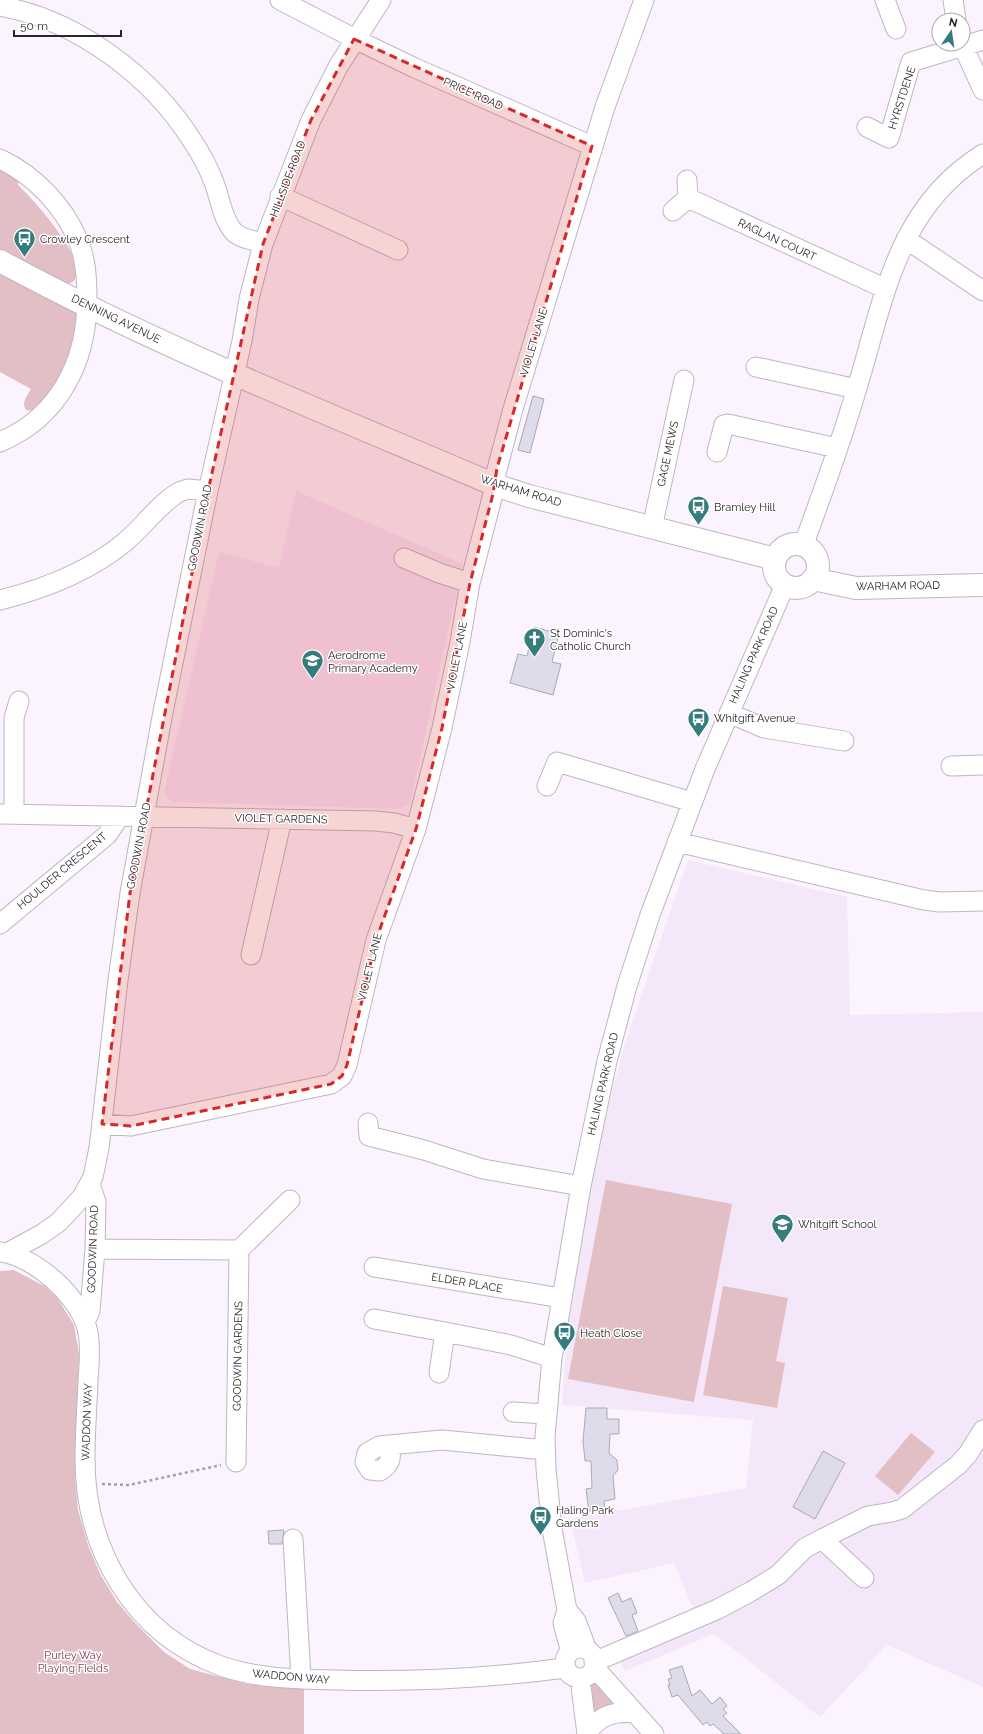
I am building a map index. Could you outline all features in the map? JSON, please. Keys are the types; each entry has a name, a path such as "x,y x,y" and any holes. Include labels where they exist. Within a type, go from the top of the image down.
{"main road":[{"name":"DENNING AVENUE","path":"0,261 87,305 234,373"},
{"name":"WARHAM ROAD","path":"234,373 495,485 652,528 774,559"},
{"path":"801,544 808,548 815,556 818,565 813,579 805,586 795,588 785,585 777,578 774,568 774,559 778,552 788,545 801,544"},
{"name":"WARHAM ROAD","path":"813,579 856,588 983,585"}],"street":[{"name":"PRICE ROAD","path":"280,0 354,39 522,117 592,146"},
{"name":"HILLSIDE ROAD","path":"234,373 263,244 280,196 314,114 354,39 381,0"},
{"name":"VIOLET LANE","path":"102,1124 131,1126 331,1084 342,1076 351,1053 376,940 416,829 442,728 460,642 470,583 495,485 494,476 592,146 644,0"},
{"path":"885,0 896,29"},
{"path":"953,0 955,12"},
{"path":"0,6 38,17 77,34 100,48 134,74 168,109 193,141 205,161 229,224 236,234 263,244"},
{"path":"971,43 983,40"},
{"name":"HYRSTDENE","path":"867,128 889,138 911,62 941,52"},
{"path":"965,52 983,90"},
{"path":"801,544 806,538 857,389 884,288 906,238 920,215 940,191 960,171 983,154"},
{"path":"0,159 13,165 52,197 68,219 78,241 87,270 87,305 82,348 65,387 36,421 16,436 0,442"},
{"path":"673,211 688,198 686,180"},
{"path":"280,196 398,250"},
{"name":"RAGLAN COURT","path":"688,198 884,288"},
{"path":"906,238 983,291"},
{"path":"756,367 857,389"},
{"name":"GOODWIN ROAD","path":"85,1322 90,1311 95,1249 96,1202 90,1184 96,1169 126,925 163,712 208,490 234,373"},
{"name":"GAGE MEWS","path":"652,528 684,380"},
{"path":"717,452 724,425 728,424 837,448"},
{"path":"0,600 60,580 104,557 125,542 179,492 188,489 208,490"},
{"path":"404,558 439,573 470,583"},
{"name":"HALING PARK ROAD","path":"654,1734 582,1662 569,1645 564,1623 567,1610 552,1529 545,1450 546,1414 552,1358 581,1186 607,1061 618,1018 650,915 692,802 785,585"},
{"path":"7,814 14,718 19,702"},
{"path":"729,713 764,728 844,741"},
{"path":"546,786 557,762 692,802"},
{"path":"951,766 983,765"},
{"name":"VIOLET GARDENS","path":"7,814 387,822 416,829"},
{"name":"HOULDER CRESCENT","path":"0,924 107,835 120,816"},
{"path":"251,955 282,819"},
{"path":"677,842 924,900 940,902 983,901"},
{"path":"368,1124 369,1136 424,1150 483,1169 581,1186"},
{"path":"3,1252 42,1234 59,1222 82,1197 90,1184"},
{"path":"95,1249 239,1250 290,1200"},
{"name":"GOODWIN GARDENS","path":"236,1462 239,1250"},
{"name":"WADDON WAY","path":"3,1252 34,1264 51,1277 69,1296 85,1322 90,1357 85,1446 86,1484 92,1523 106,1560 125,1591 154,1624 185,1648 221,1666 254,1675 301,1679 375,1681 441,1679 514,1674 582,1662 718,1609 778,1575 804,1548 868,1516 902,1509 958,1465 968,1454 983,1430"},
{"name":"ELDER PLACE","path":"374,1267 561,1298"},
{"path":"374,1319 511,1345 552,1358"},
{"path":"439,1373 445,1332"},
{"path":"513,1412 546,1414"},
{"path":"389,1445 451,1440 545,1450"},
{"path":"822,1539 864,1578"},
{"path":"293,1540 301,1679"},
{"path":"582,1662 587,1734"},
{"path":"587,1734 594,1723 607,1714 622,1712 634,1713"}],"path":[{"path":"86,1484 129,1485 236,1462"}],"highlighted area":[{"path":"354,39 592,146 497,468 493,494 470,583 442,728 416,829 376,940 347,1065 342,1076 331,1084 131,1126 102,1124 130,893 208,491 263,244 311,120"}],"shaded area":[{"name":"Aerodrome Primary Academy","path":"296,491 463,564 410,803 399,809 172,802 164,793 219,552 279,568"},
{"name":"Whitgift School","path":"688,860 847,897 850,1015 983,1012 983,1687 887,1645 820,1717 714,1634 625,1671 612,1645 695,1613 674,1563 585,1583 570,1519 746,1488 753,1420 562,1405 567,1331 595,1157 625,1043"}],"green space":[{"path":"0,170 19,181 18,185 35,202 57,229 74,258 77,270 75,279 69,284 62,285 0,251"},
{"path":"0,273 77,311 78,325 76,339 67,366 52,390 33,411 26,410 24,405 31,389 0,372"},
{"path":"606,1180 732,1204 694,1402 568,1379"},
{"name":"Purley Way Playing Fields","path":"14,1270 46,1287 58,1299 74,1325 79,1354 75,1477 78,1510 88,1545 100,1574 117,1602 136,1624 164,1652 190,1669 247,1684 304,1689 304,1734 0,1734 0,1271"},
{"path":"723,1286 788,1298 776,1361 785,1363 777,1408 703,1395"},
{"path":"911,1433 935,1452 898,1495 875,1476"},
{"path":"598,1681 616,1707 593,1716 591,1685"}],"building":[{"path":"533,396 544,399 530,453 518,450"},
{"name":"St Dominic's Catholic Church","path":"534,627 559,634 552,662 561,664 553,695 510,683 518,654 527,656"},
{"path":"586,1408 607,1408 607,1419 619,1419 619,1434 610,1434 609,1453 617,1460 618,1470 613,1476 615,1499 604,1501 605,1509 589,1511 586,1489 592,1488 591,1461 585,1461 583,1441"},
{"path":"823,1451 845,1463 815,1519 793,1507"},
{"path":"284,1530 282,1544 269,1544 268,1531"},
{"path":"618,1593 622,1602 631,1598 637,1613 632,1615 638,1631 626,1636 608,1598"},
{"path":"682,1666 692,1696 700,1690 712,1704 720,1697 727,1706 723,1709 727,1713 723,1716 741,1734 724,1734 713,1724 710,1726 707,1722 703,1725 678,1695 672,1697 668,1685 670,1685 668,1679 672,1678 669,1670"}],"place":[{"name":"Crowley Crescent","path":"25,258"},
{"name":"Bramley Hill","path":"698,526"},
{"name":"St Dominic's Catholic Church","path":"534,658"},
{"name":"Aerodrome Primary Academy","path":"313,680"},
{"name":"Whitgift Avenue","path":"698,738"},
{"name":"Whitgift School","path":"782,1244"},
{"name":"Heath Close","path":"565,1352"},
{"name":"Haling Park Gardens","path":"541,1536"}]}
